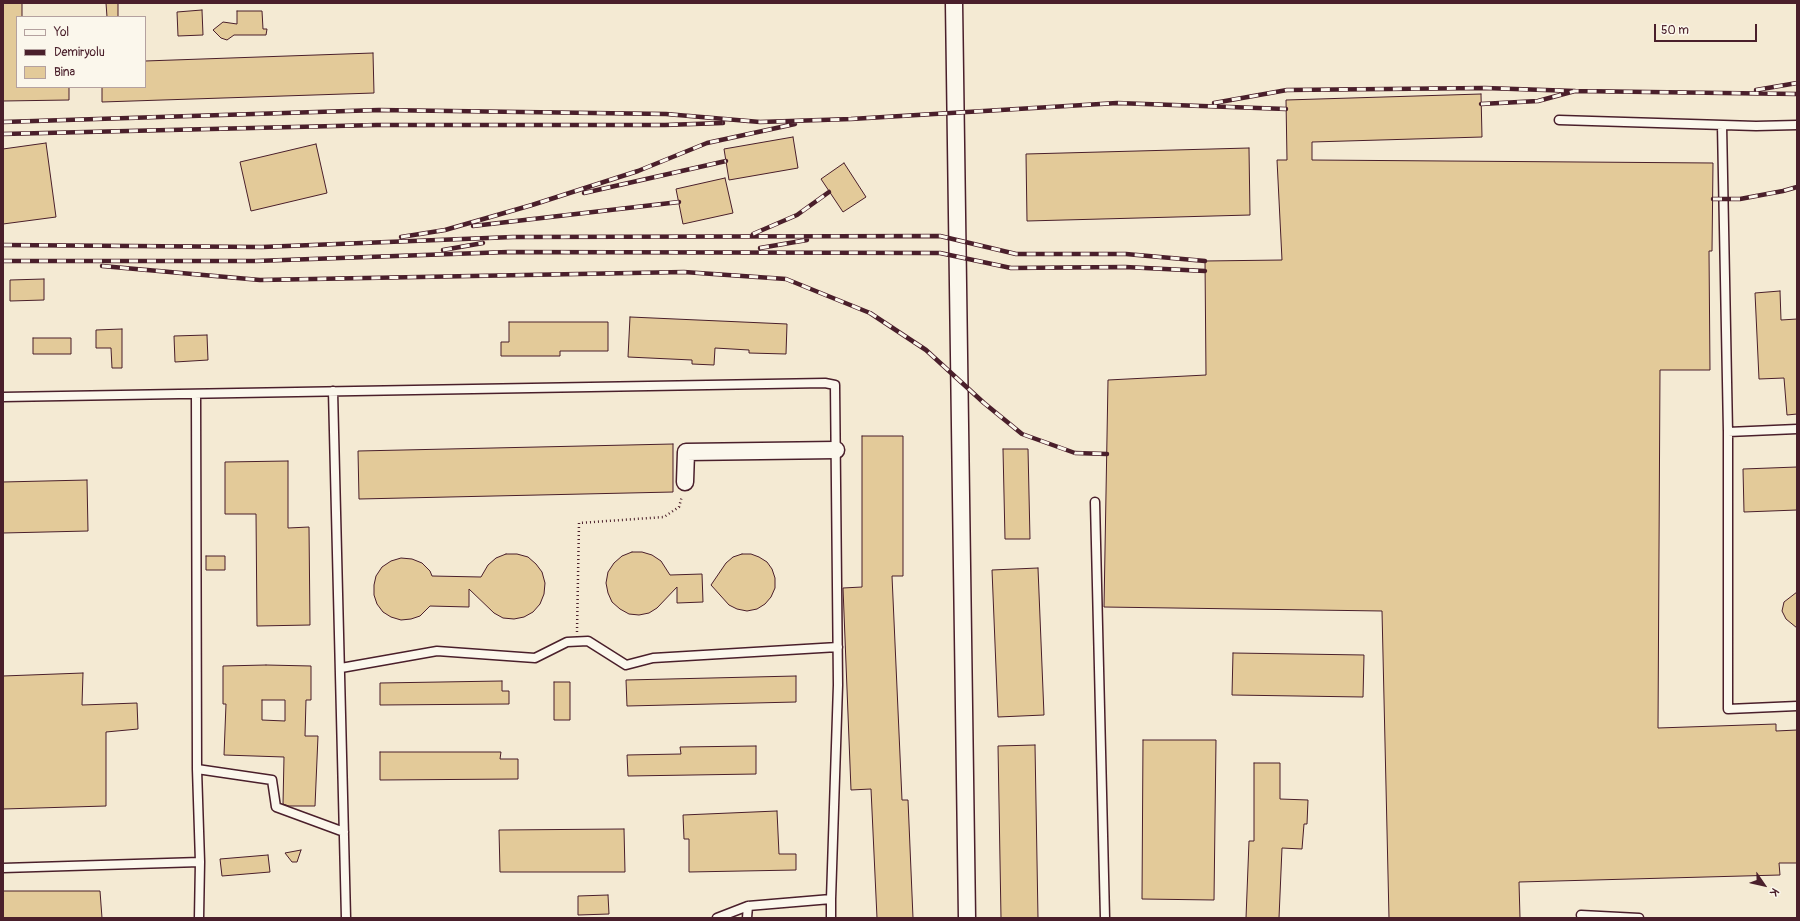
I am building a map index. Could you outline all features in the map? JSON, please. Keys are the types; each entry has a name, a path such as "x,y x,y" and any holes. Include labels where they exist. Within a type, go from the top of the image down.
{"street":[{"path":"954,3 967,918"},
{"path":"685,482 686,452 836,450"}],"lane":[{"path":"1559,120 1756,126 1797,125"},
{"path":"1722,125 1728,432 1728,709 1797,706"},
{"path":"3,397 825,383 835,385 838,693 830,918"},
{"path":"333,391 346,918"},
{"path":"196,394 197,769 200,862 199,918"},
{"path":"1728,432 1797,429"},
{"path":"1096,502 1105,918"},
{"path":"341,668 437,651 535,658 567,642 577,641 588,641 626,664 653,658 838,647"},
{"path":"197,769 272,780 276,807 344,832"},
{"path":"3,868 200,862"},
{"path":"717,918 748,906 831,899"},
{"path":"747,918 748,906"},
{"path":"1581,915 1639,918"}],"path":[{"path":"577,641 579,523 664,517 679,507 685,482"}],"shaded area":[{"path":"3,3 1797,3 1797,918 3,918"}],"building":[{"path":"3,3 22,3 22,16 16,16 16,88 69,88 69,100 3,101"},
{"path":"106,3 118,3 118,16 107,16"},
{"path":"202,10 203,35 178,36 177,12"},
{"path":"237,11 262,11 263,29 267,29 266,35 234,35 227,40 221,38 213,30 223,22 237,24"},
{"path":"373,53 374,93 102,102 102,88 146,88 146,61"},
{"path":"1481,94 1482,137 1312,142 1312,160 1713,163 1712,251 1709,251 1710,370 1660,370 1658,728 1776,724 1776,731 1797,730 1797,863 1779,863 1780,875 1519,882 1520,918 1389,918 1382,611 1104,607 1108,380 1206,375 1205,261 1282,260 1277,160 1287,160 1286,100"},
{"path":"793,137 798,168 729,180 724,149"},
{"path":"46,143 56,217 3,224 3,149"},
{"path":"316,144 327,193 251,211 240,162"},
{"path":"1249,148 1250,215 1027,221 1026,154"},
{"path":"844,163 866,197 843,212 821,179"},
{"path":"725,178 733,213 683,224 676,189"},
{"path":"44,279 44,300 10,301 10,280"},
{"path":"1780,291 1781,320 1797,319 1797,414 1787,415 1784,378 1759,379 1755,293"},
{"path":"630,317 787,324 786,354 749,353 749,350 715,348 714,365 692,364 692,360 628,357"},
{"path":"509,322 608,322 608,351 560,351 560,356 501,356 501,342 509,342"},
{"path":"122,329 122,368 112,368 111,348 96,348 96,330"},
{"path":"207,335 208,360 175,362 174,336"},
{"path":"33,338 71,338 71,354 33,354"},
{"path":"862,436 903,436 903,576 892,576 902,800 908,800 913,918 877,918 871,789 851,790 843,588 862,587"},
{"path":"673,444 673,492 359,499 358,451"},
{"path":"1003,449 1028,449 1030,539 1005,539"},
{"path":"288,461 288,528 309,527 310,625 257,626 256,514 225,514 225,462"},
{"path":"1797,467 1797,510 1744,512 1743,469"},
{"path":"87,480 88,531 3,533 3,482"},
{"path":"632,552 642,552 652,555 661,561 670,575 702,574 703,602 677,603 677,587 657,608 649,613 639,615 629,614 620,609 612,602 608,593 606,583 608,572 614,563 622,556"},
{"path":"506,554 517,554 528,557 542,572 545,583 544,594 540,604 533,612 524,617 514,619 503,618 494,613 469,589 469,607 430,606 420,616 411,619 401,620 391,617 383,612 377,604 374,595 376,576 382,567 391,561 401,558 412,559 422,563 430,571 432,576 481,577 488,565 496,558"},
{"path":"742,554 751,554 767,562 772,569 775,578 775,588 771,597 765,604 757,609 747,611 737,609 729,605 711,585 726,563 733,557"},
{"path":"206,556 225,556 225,570 206,570"},
{"path":"1038,568 1044,715 998,717 992,570"},
{"path":"1797,592 1797,628 1786,619 1782,611 1784,602"},
{"path":"1233,653 1364,655 1363,697 1232,695"},
{"path":"223,666 311,666 311,700 306,700 305,736 318,736 315,806 289,806 283,804 284,757 224,755 226,704 223,704","holes":["262,700 285,700 285,721 262,720"]},
{"path":"83,673 82,705 137,703 138,729 106,732 106,806 3,809 3,676"},
{"path":"796,676 796,702 627,706 626,680"},
{"path":"502,681 502,691 509,691 509,704 380,705 380,683"},
{"path":"554,682 570,682 570,720 554,720"},
{"path":"1143,740 1216,740 1214,900 1142,899"},
{"path":"1035,745 1038,918 1001,918 998,746"},
{"path":"756,746 756,774 628,776 627,755 681,754 680,747"},
{"path":"380,752 501,752 500,759 518,759 518,779 380,780"},
{"path":"1254,763 1280,763 1280,799 1308,800 1307,824 1304,824 1302,849 1282,848 1279,918 1246,918 1249,841 1254,841"},
{"path":"777,811 779,854 796,854 796,870 689,872 689,839 684,839 683,815"},
{"path":"624,829 625,872 500,872 499,830"},
{"path":"301,850 297,862 292,862 285,853"},
{"path":"268,855 270,872 222,876 220,859"},
{"path":"3,891 100,891 102,918 3,918"},
{"path":"608,895 609,914 578,915 578,896"}],"railway":[{"path":"1756,90 1797,83"},
{"path":"1214,103 1287,90 1485,88 1575,91"},
{"path":"1481,104 1538,101 1575,91 1797,94"},
{"path":"3,122 379,110 666,114 760,122 851,119 1117,103 1286,109"},
{"path":"3,134 377,125 665,125 723,123"},
{"path":"401,237 445,230 532,205 638,171 707,143 795,124"},
{"path":"584,193 726,161"},
{"path":"1713,199 1740,199 1797,187"},
{"path":"753,234 797,215 829,192"},
{"path":"473,226 679,202"},
{"path":"3,245 262,247 513,237 940,236 1016,254 1126,254 1205,261"},
{"path":"760,248 807,240"},
{"path":"443,250 483,243"},
{"path":"3,261 256,261 508,252 940,253 1011,268 1125,267 1205,271"},
{"path":"102,266 260,280 684,272 786,279 870,313 926,350 984,403 1022,434 1075,453 1107,454"}]}
